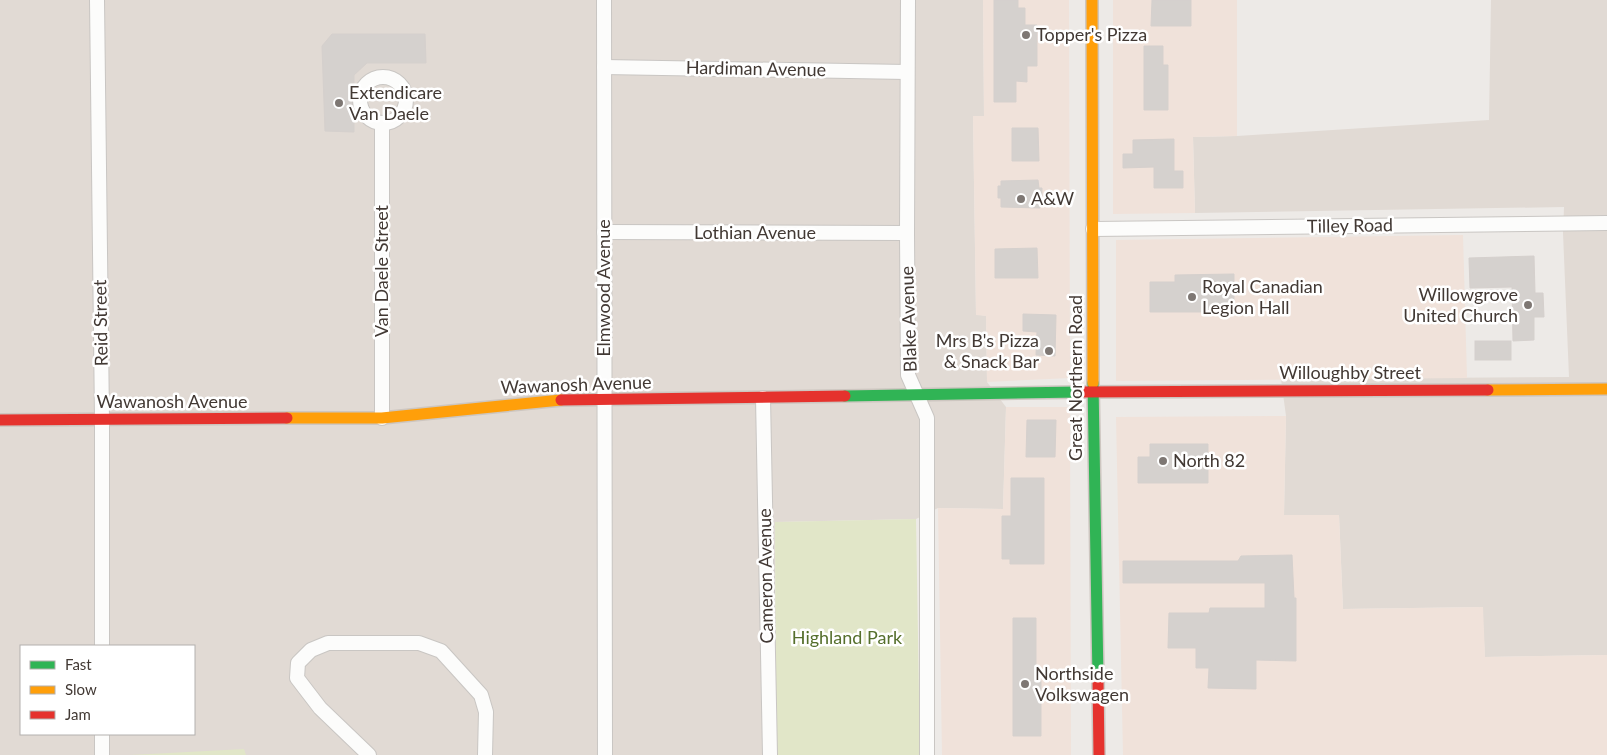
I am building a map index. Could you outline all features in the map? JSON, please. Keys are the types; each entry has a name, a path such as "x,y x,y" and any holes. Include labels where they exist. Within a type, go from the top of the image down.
{"street":[{"name":"Reid Street","path":"97,0 102,419 102,645"},
{"name":"Elmwood Avenue","path":"604,0 605,755"},
{"name":"Blake Avenue","path":"908,0 908,375 926,418 928,755"},
{"name":"Great Northern Road","path":"1092,0 1093,392 1099,755"},
{"name":"Hardiman Avenue","path":"604,67 907,72"},
{"name":"Van Daele Street","path":"382,123 382,418"},
{"name":"Tilley Road","path":"1093,229 1607,223"},
{"name":"Lothian Avenue","path":"604,232 907,233"},
{"name":"Willoughby Street","path":"1093,392 1607,389"},
{"name":"Wawanosh Avenue","path":"0,420 382,418 550,400 1093,392"},
{"name":"Cameron Avenue","path":"764,398 770,755"},
{"path":"369,755 320,708 297,678 298,663 311,650 328,643 419,643 441,651 481,695 486,712 485,755"},
{"path":"102,735 102,755"}],"shaded area":[{"path":"0,0 983,0 984,117 973,117 976,314 986,316 987,382 1006,407 1003,509 938,508 916,519 775,522 776,755 0,755"},
{"path":"983,0 1069,0 1070,378 987,382 986,316 976,315 973,116 984,116"},
{"path":"1113,0 1237,0 1237,136 1193,137 1195,213 1113,214"},
{"path":"1491,0 1607,0 1607,655 1485,657 1482,607 1343,609 1339,515 1284,515 1286,416 1281,379 1569,377 1563,233 1564,207 1195,213 1193,137 1237,136 1489,120"},
{"path":"1463,235 1467,378 1116,381 1116,240"},
{"path":"1006,407 1070,407 1071,755 942,755 938,508 1003,509"},
{"path":"1286,416 1284,515 1339,515 1343,609 1483,607 1485,657 1607,655 1607,755 1123,755 1116,417"}],"green space":[{"name":"Highland Park","path":"916,519 920,755 776,755 775,522"},
{"path":"244,749 246,755 130,755"}],"building":[{"path":"994,0 1018,0 1018,8 1025,8 1025,25 1037,25 1037,66 1027,66 1027,82 1016,81 1016,102 994,102"},
{"path":"1152,0 1191,0 1191,26 1151,26"},
{"name":"Extendicare Van Daele","path":"332,34 425,34 426,63 367,63 354,75 354,132 325,131 322,46"},
{"path":"1144,46 1163,46 1163,65 1168,65 1168,110 1144,110"},
{"path":"1012,128 1038,128 1039,161 1012,161"},
{"path":"1174,139 1174,171 1183,171 1183,188 1154,188 1154,167 1123,168 1123,154 1133,154 1133,140"},
{"name":"A&W","path":"1038,180 1039,188 1042,188 1042,201 1039,201 1040,208 1001,207 1001,198 998,198 998,186 1001,186 1001,181"},
{"path":"1037,248 1038,278 995,278 995,249"},
{"name":"Willowgrove United Church","path":"1534,256 1535,293 1543,293 1544,317 1534,317 1534,340 1513,341 1512,287 1470,288 1469,258"},
{"name":"Royal Canadian Legion Hall","path":"1234,274 1234,312 1150,312 1150,282 1175,282 1175,275"},
{"path":"1023,314 1056,315 1055,356 1036,355 1037,332 1023,331"},
{"path":"1475,341 1511,341 1511,360 1475,360"},
{"path":"1027,420 1056,420 1055,457 1026,457"},
{"path":"1150,444 1208,444 1208,483 1138,483 1138,457 1150,457"},
{"path":"1011,478 1044,478 1044,564 1010,564 1010,559 1002,559 1002,516 1011,516"},
{"path":"1292,555 1294,598 1296,598 1296,661 1256,660 1256,689 1208,688 1209,668 1196,668 1196,648 1168,648 1169,613 1209,613 1210,608 1265,608 1265,583 1123,583 1123,561 1238,561 1241,556"},
{"path":"1013,618 1036,618 1036,674 1041,681 1041,736 1013,736"}],"traffic: fast":[{"path":"1093,383 1098,679"},
{"path":"845,396 1079,392"}],"traffic: slow":[{"path":"1092,0 1093,383"},
{"path":"1488,390 1607,389"},
{"path":"287,418 382,418 561,400"}],"traffic: jam":[{"path":"1079,392 1488,390"},
{"path":"561,400 845,396"},
{"path":"0,420 287,418"},
{"path":"1098,679 1099,755"}],"place":[{"name":"Topper's Pizza","path":"1026,35"},
{"name":"Extendicare Van Daele","path":"339,103"},
{"name":"A&W","path":"1021,199"},
{"name":"Royal Canadian Legion Hall","path":"1192,297"},
{"name":"Willowgrove United Church","path":"1528,305"},
{"name":"Mrs B's Pizza & Snack Bar","path":"1049,351"},
{"name":"North 82","path":"1163,461"},
{"name":"Northside Volkswagen","path":"1025,684"}]}
